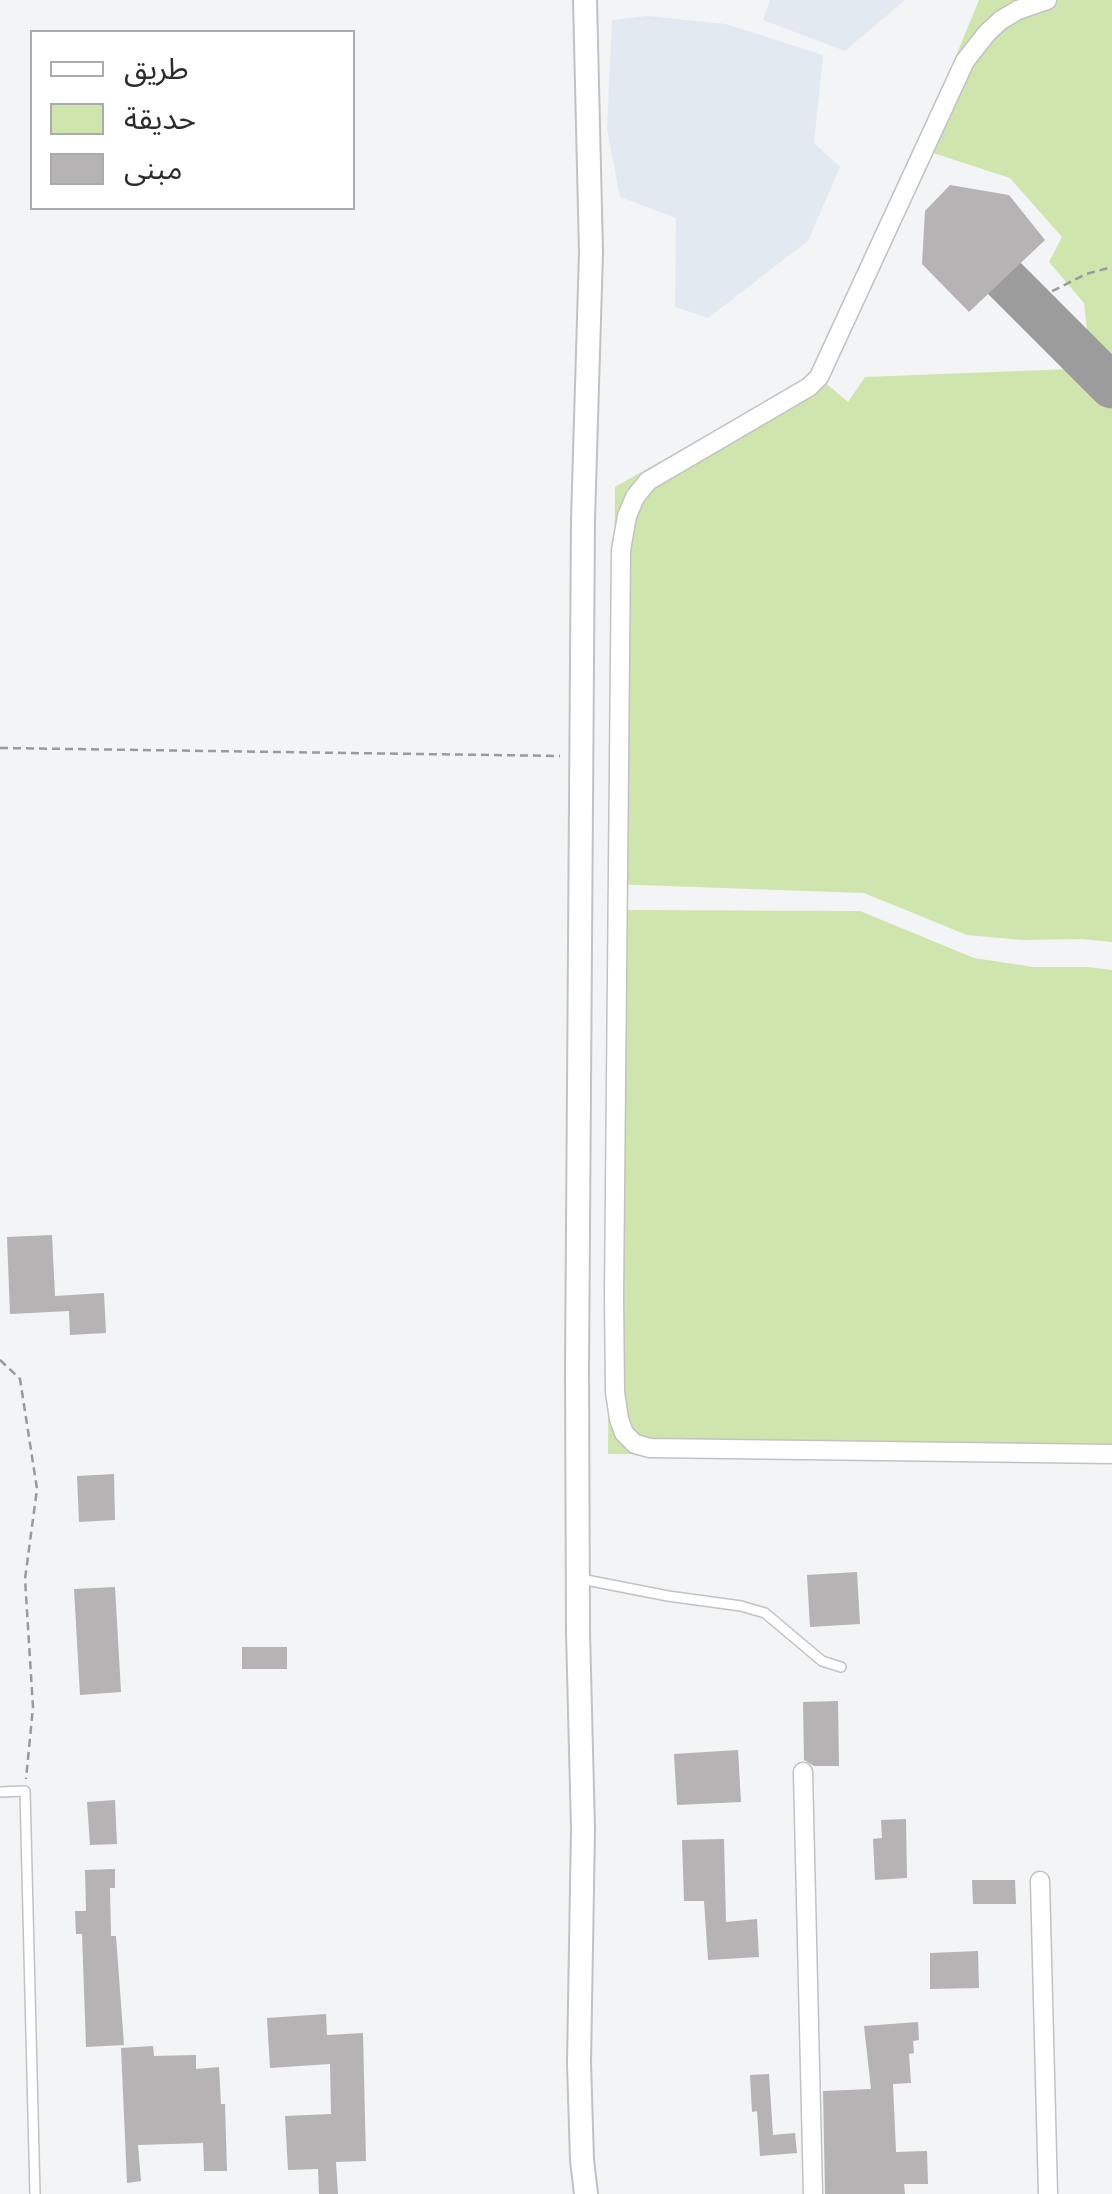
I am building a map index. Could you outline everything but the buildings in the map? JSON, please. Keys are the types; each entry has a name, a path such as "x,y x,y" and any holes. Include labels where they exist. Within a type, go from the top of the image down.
{"street":[{"path":"585,0 591,252 582,520 578,1578 583,1829 579,2062 586,2194"},
{"path":"1047,0 1002,20 986,32 965,60 819,377 809,387 648,482 630,506 620,550 616,1392 624,1433 635,1444 650,1448 1112,1454"},
{"path":"804,1772 813,2194"},
{"path":"1040,1881 1048,2194"}],"lane":[{"path":"578,1578 765,1613 822,1662 842,1667"},
{"path":"0,1792 25,1790 35,2194"}],"path":[{"path":"1029,303 1086,274 1112,267"},
{"path":"0,748 581,757"},
{"path":"0,1360 20,1380 37,1489 25,1580 33,1706 25,1790"}],"shaded area":[{"path":"770,0 905,0 845,51 763,20"},
{"path":"647,16 726,24 823,55 814,143 840,167 808,241 708,318 675,307 676,218 620,197 607,129 612,20"}],"green space":[{"path":"979,0 1112,0 1112,364 1088,340 1084,303 1049,262 1062,237 1010,178 918,148"},
{"path":"1071,369 1112,409 1112,942 967,935 864,893 611,884 615,487 815,374 848,402 865,377"},
{"path":"611,910 860,911 974,958 1033,967 1112,970 1112,1458 608,1454"}],"taxiway":[{"path":"1004,278 1112,386"}]}
